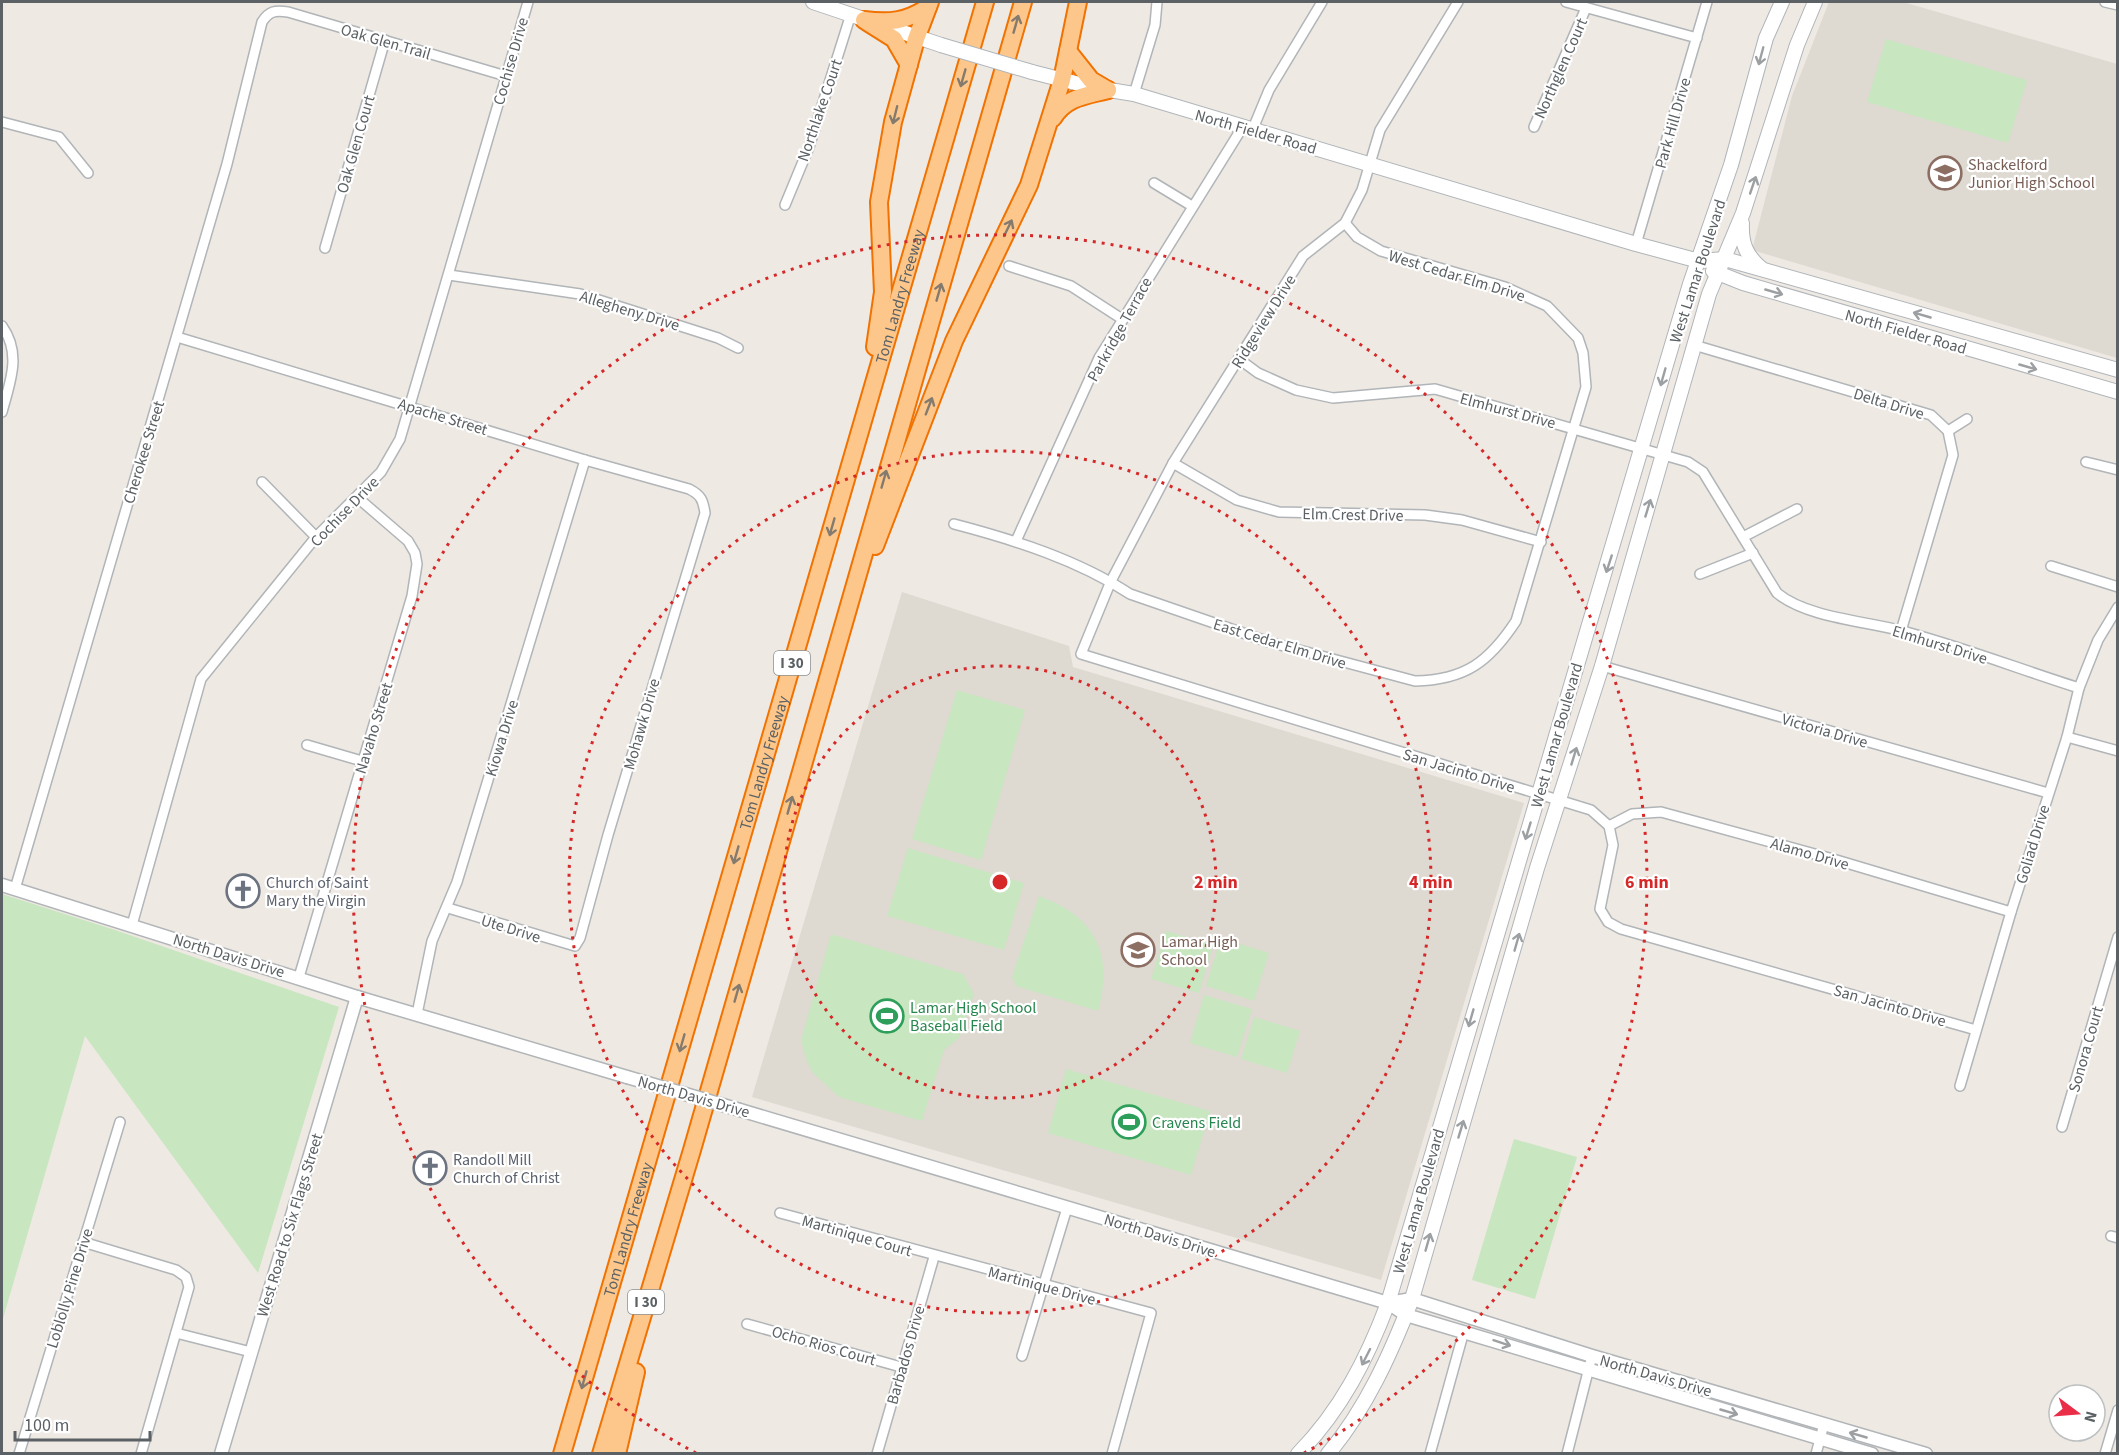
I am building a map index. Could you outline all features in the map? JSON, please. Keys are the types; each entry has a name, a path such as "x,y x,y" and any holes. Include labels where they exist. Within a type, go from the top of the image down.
{"highway":[{"name":"Tom Landry Freeway","path":"562,1454 985,2"},
{"name":"I 30","path":"601,1454 692,1150 1023,2"},
{"path":"827,677 954,340 1029,185 1062,80 1078,2"},
{"path":"838,503 874,353 883,292 879,202 893,122 916,39 929,4"},
{"path":"858,17 886,22 902,20 929,4"},
{"path":"858,17 894,39 909,65"},
{"path":"1068,51 1091,80 1108,90"},
{"path":"1050,124 1060,106 1078,96 1108,90"},
{"path":"617,1454 692,1150"}],"main road":[{"name":"North Fielder Road","path":"813,2 833,4 858,17 916,39 1062,80 1134,94 1636,244 1699,261 1725,259 2118,370"},
{"name":"West Lamar Boulevard","path":"1298,1454 1336,1408 1353,1382 1388,1303 1539,795 1574,669 1699,261 1731,165 1766,38 1782,2"},
{"name":"West Lamar Boulevard","path":"1328,1454 1365,1400 1389,1356 1412,1299 1538,868 1602,666 1709,294 1743,213 1797,45 1815,2"},
{"path":"1743,213 1743,244 1754,262 1764,270"},
{"name":"North Fielder Road","path":"1699,261 1718,275 2118,392"},
{"path":"1972,351 1978,330"},
{"path":"1518,863 1538,868"}],"street":[{"name":"Cochise Drive","path":"132,925 201,679 316,537 358,498 381,472 400,439 528,2"},
{"path":"1134,94 1155,25 1157,2"},
{"name":"Parkridge Terrace","path":"1016,541 1099,358 1192,206 1247,129 1322,2"},
{"name":"Ridgeview Drive","path":"1081,654 1111,581 1173,463 1303,256 1345,223 1362,190 1380,130 1458,2"},
{"path":"1566,2 1697,38"},
{"name":"Park Hill Drive","path":"1636,244 1707,2"},
{"path":"2105,2 2118,5"},
{"name":"Northglen Court","path":"1534,127 1586,8"},
{"name":"Oak Glen Trail","path":"267,14 277,10 288,12 506,76"},
{"name":"Cherokee Street","path":"15,890 227,164 262,22 267,14"},
{"name":"Northlake Court","path":"785,205 858,17"},
{"name":"Oak Glen Court","path":"325,248 385,40"},
{"path":"2,122 59,137 88,173"},
{"path":"1154,183 1192,206"},
{"name":"West Cedar Elm Drive","path":"1345,223 1357,237 1381,251 1505,287 1547,306 1578,338 1583,353 1586,387 1541,542"},
{"path":"1009,266 1071,286 1122,319"},
{"name":"Allegheny Drive","path":"449,275 580,294 718,338 738,348"},
{"path":"2,326 14,351 13,374 2,412"},
{"name":"Apache Street","path":"177,337 689,489 699,494 704,501"},
{"name":"Delta Drive","path":"1694,345 1931,415 1948,431"},
{"name":"Elmhurst Drive","path":"1239,359 1258,373 1296,390 1333,398 1435,389 1688,462 1703,472 1777,593 1788,602 1901,631 2079,688"},
{"path":"1901,631 1953,454 1948,431 1967,419"},
{"name":"Kiowa Drive","path":"417,1014 432,941 448,908 585,460"},
{"path":"2086,462 2118,470"},
{"name":"Elm Crest Drive","path":"1173,463 1237,500 1279,512 1425,515 1462,520 1541,542"},
{"path":"262,482 316,537"},
{"name":"Navaho Street","path":"299,977 412,596 417,564 408,541 358,498"},
{"name":"Mohawk Drive","path":"575,946 580,938 611,823 705,513 704,501"},
{"path":"1743,537 1797,509"},
{"name":"East Cedar Elm Drive","path":"954,524 1016,541 1111,581 1130,594 1269,642 1399,678 1434,680 1469,670 1504,639 1516,621 1541,542"},
{"path":"1700,574 1753,553"},
{"path":"2051,566 2118,586"},
{"name":"Goliad Drive","path":"1960,1086 2011,912 2067,737 2079,688 2098,640 2118,607"},
{"name":"San Jacinto Drive","path":"1081,654 1591,810 1609,826 1613,845 1600,909 1608,922 1633,932 1976,1030"},
{"name":"Victoria Drive","path":"1602,666 2048,793"},
{"path":"2067,737 2118,751"},
{"path":"307,745 362,762"},
{"name":"Alamo Drive","path":"1609,826 1632,814 1661,812 1833,859 2011,912"},
{"name":"North Davis Drive","path":"2,885 357,997 1388,1303 1406,1315 1464,1331 1587,1371 1872,1454"},
{"name":"Ute Drive","path":"448,908 575,946"},
{"name":"Sonora Court","path":"2062,1126 2118,937"},
{"name":"West Road to Six Flags Street","path":"221,1454 357,997"},
{"name":"Loblolly Pine Drive","path":"19,1454 120,1122"},
{"path":"1022,1356 1067,1208"},
{"name":"Martinique Court","path":"780,1214 934,1257"},
{"path":"84,1242 176,1270 186,1277 189,1287 141,1454"},
{"name":"Martinique Drive","path":"934,1257 1151,1313 1112,1454"},
{"name":"Barbados Drive","path":"877,1454 934,1257"},
{"name":"North Davis Drive","path":"1388,1303 1412,1299 1592,1356 1926,1454"},
{"name":"Ocho Rios Court","path":"747,1323 901,1366"},
{"path":"1430,1454 1464,1331"},
{"path":"176,1333 251,1352"},
{"path":"1567,1454 1592,1356"},
{"path":"2105,1454 2118,1410"},
{"path":"1816,1454 1824,1424"}],"shaded area":[{"name":"Shackelford Junior High School","path":"1829,2 1903,2 2117,64 2117,358 1752,250 1792,96"},
{"name":"Lamar High School","path":"902,592 1069,646 1073,667 1524,803 1381,1280 752,1097"}],"green space":[{"path":"1886,39 2027,80 2008,143 1867,102"},
{"path":"957,690 1025,710 981,860 912,839"},
{"path":"908,848 1024,883 1004,950 887,916"},
{"path":"2,894 339,1007 258,1273 85,1036 2,1322"},
{"path":"1039,896 1074,914 1096,940 1103,972 1098,1011 1016,986 1012,977"},
{"path":"1166,931 1213,945 1199,993 1151,979"},
{"name":"Lamar High School Baseball Field","path":"831,934 963,974 974,994 959,1038 944,1050 922,1121 839,1097 813,1073 806,1059 801,1040"},
{"path":"1221,938 1269,953 1254,1001 1206,986"},
{"path":"1204,995 1252,1009 1237,1057 1190,1043"},
{"path":"1254,1017 1300,1031 1287,1073 1241,1059"},
{"name":"Cravens Field","path":"1066,1069 1210,1111 1191,1175 1048,1133"},
{"path":"1514,1139 1577,1157 1535,1299 1472,1280"}],"place":[{"name":"Shackelford Junior High School","path":"1945,173"},
{"name":"Church of Saint Mary the Virgin","path":"243,891"},
{"name":"Lamar High School","path":"1138,950"},
{"name":"Lamar High School Baseball Field","path":"887,1016"},
{"name":"Cravens Field","path":"1129,1122"},
{"name":"Randoll Mill Church of Christ","path":"430,1168"}]}
